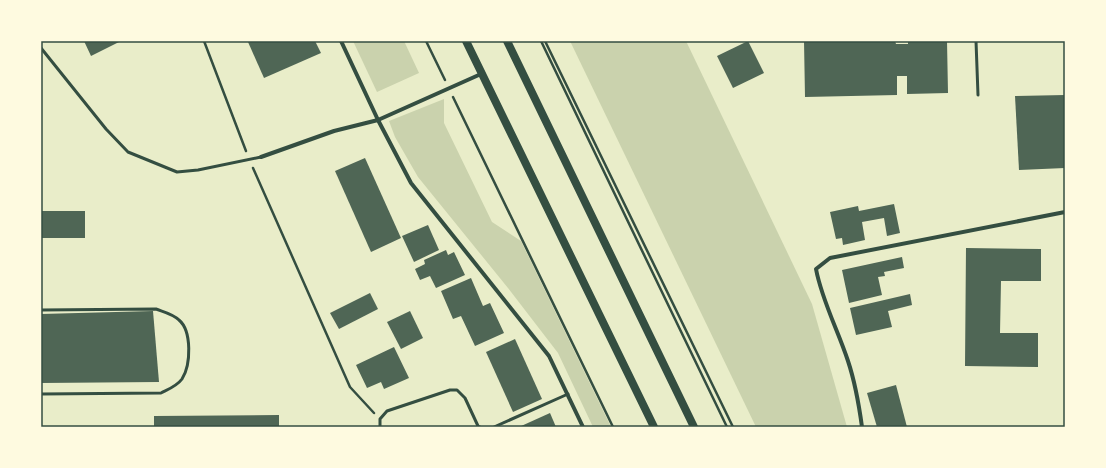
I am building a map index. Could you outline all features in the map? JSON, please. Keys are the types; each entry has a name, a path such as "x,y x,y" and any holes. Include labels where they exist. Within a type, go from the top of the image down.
{"main road":[{"path":"466,41 654,427"},
{"path":"507,41 694,427"}],"street":[{"path":"340,41 378,120 411,183 549,356 583,427"},
{"path":"261,157 334,131 378,120 481,74"},
{"path":"862,427 860,408 848,362 819,286 816,269 830,258 1065,212"}],"lane":[{"path":"976,41 978,95"},
{"path":"41,48 106,129 128,152 177,172 198,170 261,157"},
{"path":"41,310 156,309 170,314 179,320 187,332 188,366 182,378 161,393 41,394"},
{"path":"380,427 380,418 386,411 450,390 457,390 465,398 478,426 480,427"},
{"path":"494,427 568,394"}],"path":[{"path":"204,41 249,159 350,387 380,418"},
{"path":"426,41 613,427"},
{"path":"541,41 727,427"},
{"path":"545,41 733,427"}],"green space":[{"path":"353,41 404,41 419,73 377,92"},
{"path":"570,41 686,41 812,304 847,427 756,427"},
{"path":"444,99 444,123 492,222 521,241 611,427 593,427 558,353 508,288 418,177 395,137 389,121"}],"building":[{"path":"84,41 121,41 91,56"},
{"path":"315,41 321,53 264,78 248,42"},
{"path":"748,41 764,73 733,88 717,56"},
{"path":"804,41 895,41 896,44 908,44 908,41 947,41 948,93 907,94 907,76 897,76 897,95 805,97"},
{"path":"1065,95 1065,168 1019,170 1015,96"},
{"path":"365,158 401,238 371,252 335,171"},
{"path":"894,204 900,233 887,236 884,218 862,222 865,240 843,245 842,238 836,239 830,212 858,206 859,211"},
{"path":"41,211 85,211 85,238 41,238"},
{"path":"428,225 439,250 414,262 402,236"},
{"path":"966,248 1041,249 1041,281 1001,281 1000,333 1038,333 1038,367 965,366"},
{"path":"446,250 448,255 454,252 465,275 436,288 430,276 420,280 415,269 425,264 424,260"},
{"path":"902,257 904,268 884,272 885,276 878,277 882,295 849,303 842,270"},
{"path":"471,278 483,306 490,303 504,333 475,346 461,316 453,319 441,291"},
{"path":"370,293 378,309 339,329 330,313"},
{"path":"910,294 912,305 888,311 892,327 856,335 850,308"},
{"path":"153,311 159,382 41,383 41,314"},
{"path":"410,311 423,338 401,349 387,322"},
{"path":"515,339 542,399 513,412 486,352"},
{"path":"394,347 409,378 384,389 381,382 367,388 356,365"},
{"path":"896,385 907,427 877,427 867,393"},
{"path":"550,413 556,427 519,427"},
{"path":"279,415 279,427 154,427 154,416"}]}
